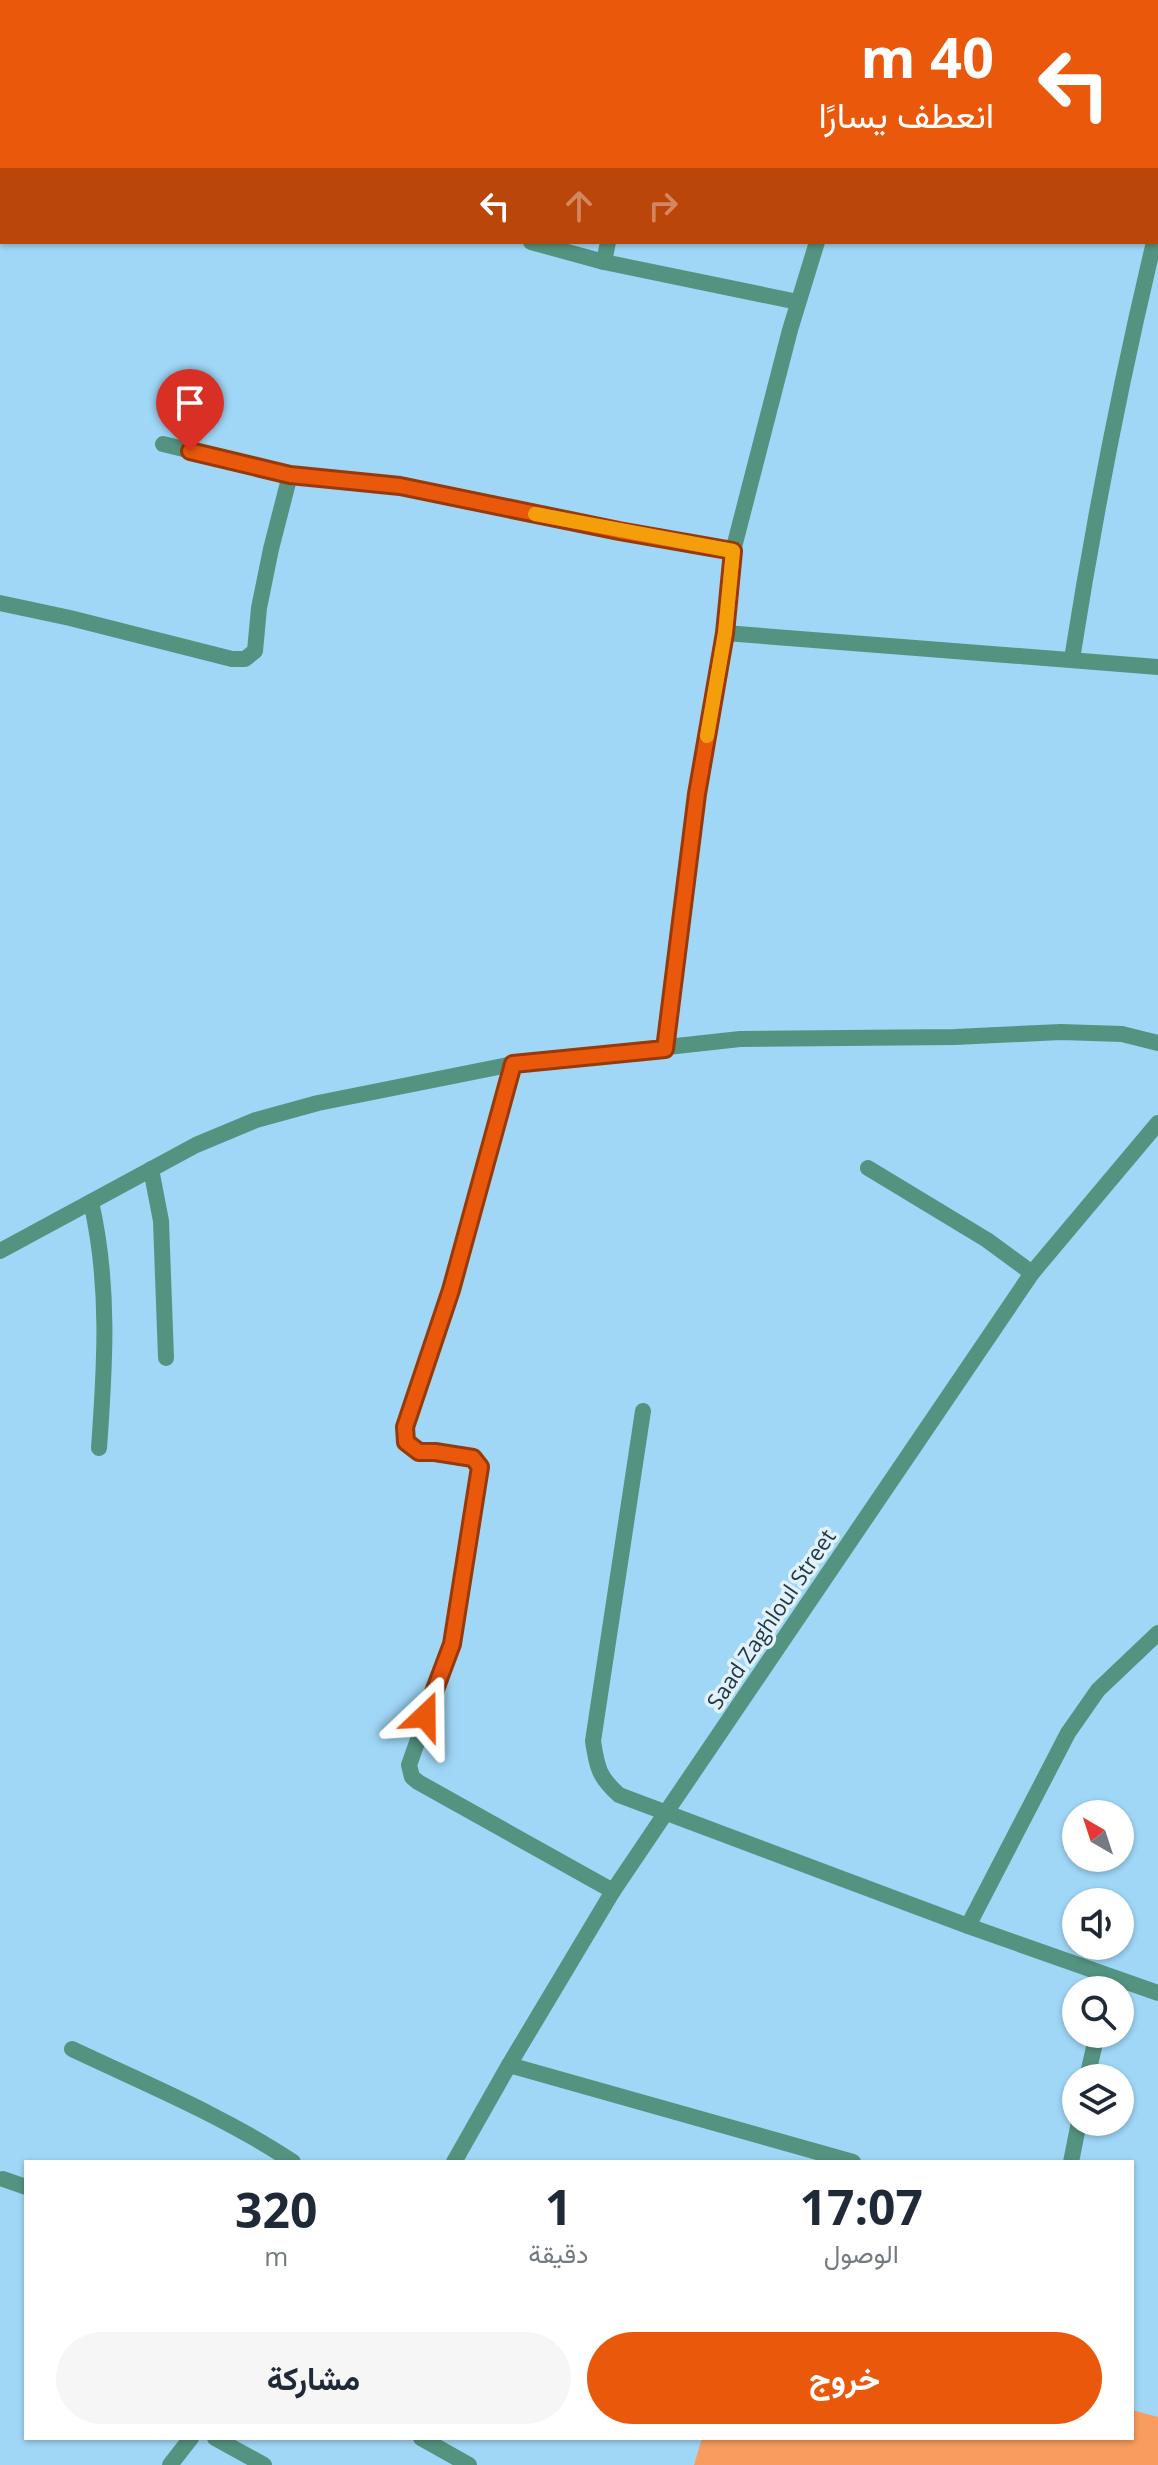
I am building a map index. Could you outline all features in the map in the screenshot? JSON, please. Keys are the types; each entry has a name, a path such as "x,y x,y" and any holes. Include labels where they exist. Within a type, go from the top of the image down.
{"street":[{"path":"538,244 604,262 798,302"},
{"path":"604,262 608,244"},
{"path":"665,1049 697,794 725,633 733,551 798,302 816,244"},
{"path":"1072,659 1095,511 1154,244"},
{"path":"163,444 290,475 400,486 733,551"},
{"path":"0,603 232,659 245,659 255,651 259,608 290,475"},
{"path":"725,633 1158,667"},
{"path":"0,1251 196,1145 256,1120 318,1103 513,1064 740,1039 955,1037 1061,1032 1122,1034 1158,1043"},
{"path":"513,1064 451,1290 405,1427 406,1442 419,1452 473,1458 480,1467 452,1644 410,1760 409,1771 418,1782 613,1891"},
{"name":"Saad Zaghloul Street","path":"455,2160 613,1891 667,1811 1032,1273 1158,1123"},
{"path":"868,1168 987,1240 1032,1273"},
{"path":"151,1169 160,1213 166,1358"},
{"path":"91,1202 102,1261 106,1339 99,1448"},
{"path":"643,1411 593,1741 603,1780 619,1795 968,1926 1090,1976"},
{"path":"968,1926 1068,1733 1098,1690 1158,1633"},
{"path":"1134,1989 1158,1993"},
{"path":"72,2049 211,2115 290,2160"},
{"path":"509,2065 846,2160"},
{"path":"1071,2160 1076,2136"},
{"path":"3,2179 24,2186"},
{"path":"170,2465 189,2440"},
{"path":"219,2440 264,2465"},
{"path":"425,2440 469,2465"}],"shaded area":[{"path":"1134,2411 1158,2417 1158,2465 694,2465 701,2440 1134,2440"}],"slow traffic":[{"path":"535,514 733,551 725,633 707,736"}],"route":[{"path":"190,451 290,475 400,486 733,551 725,633 697,794 665,1049 513,1064 451,1290 405,1427 406,1442 419,1452 473,1458 480,1467 452,1644 425,1716"}]}
